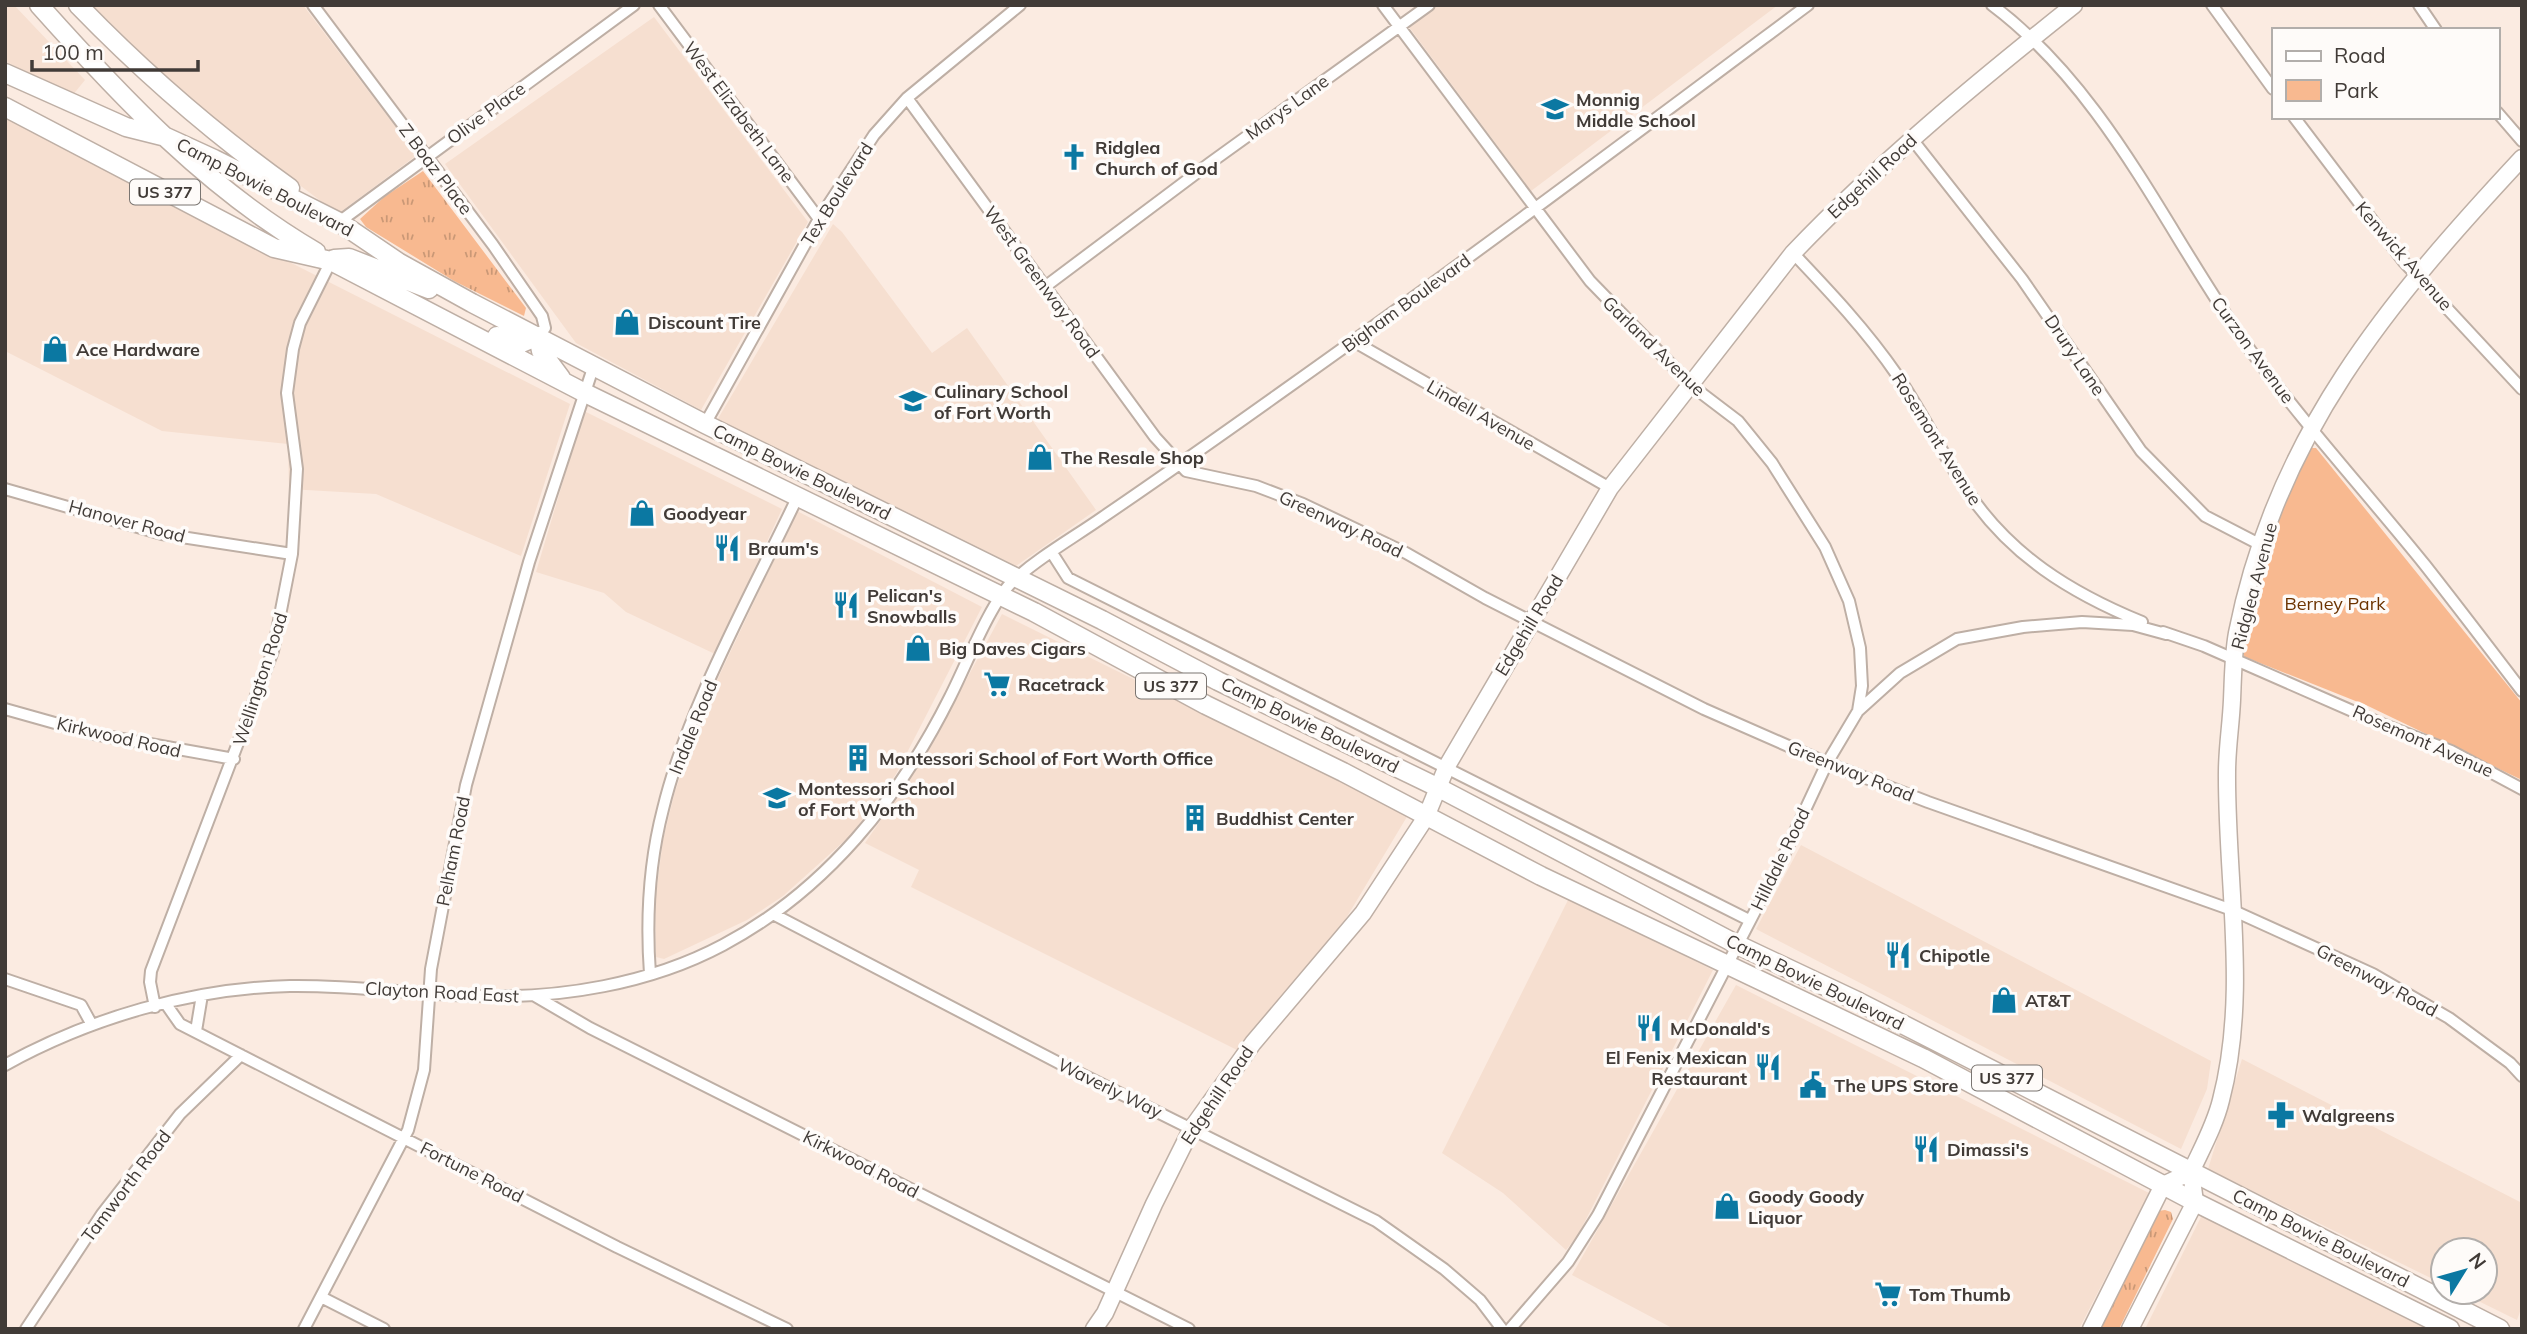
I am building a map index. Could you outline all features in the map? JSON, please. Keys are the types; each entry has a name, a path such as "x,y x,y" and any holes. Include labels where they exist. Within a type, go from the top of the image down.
{"main road":[{"path":"78,5 170,93 255,163 339,222"},
{"path":"43,7 143,116 252,212 331,261 339,256 349,258 452,298 472,303"},
{"name":"Camp Bowie Boulevard","path":"5,73 125,127 166,137 339,222 398,262 472,303 705,424 1218,681 1439,788 1736,944 1859,1002 2500,1329"},
{"name":"Camp Bowie Boulevard","path":"5,107 274,248 331,261 565,383 1001,596 1206,705 1343,772 1426,817 1725,966 1923,1058 2195,1202 2450,1329"},
{"path":"429,313 440,312 458,317 517,345 538,336 541,351 565,383"},
{"path":"695,446 705,424"},
{"path":"798,496 807,475"},
{"path":"1206,705 1218,681"},
{"path":"1923,1058 1977,1080 1983,1079 1990,1069"}],"street":[{"name":"Z Boaz Place","path":"313,5 428,157 542,316 545,328 538,336"},
{"name":"Olive Place","path":"339,222 634,5"},
{"name":"West Elizabeth Lane","path":"659,5 819,219"},
{"name":"Tex Boulevard","path":"705,424 819,219 874,135 907,98 1020,5"},
{"name":"Garland Avenue","path":"1383,5 1606,299 1692,386 1738,421 1772,463 1825,547 1849,601 1860,648 1862,686 1858,711"},
{"name":"Marys Lane","path":"1045,286 1429,5"},
{"name":"Bigham Boulevard","path":"1001,596 1016,578 1353,341 1808,5"},
{"name":"Curzon Avenue","path":"1992,5 2033,38 2090,103 2206,286 2310,427 2425,565 2522,691"},
{"name":"Edgehill Road","path":"1094,1329 1105,1321 1114,1291 1192,1128 1253,1043 1359,919 1426,817 1447,766 1610,488 1793,253 1912,139 2074,5"},
{"path":"2212,5 2272,88"},
{"path":"2419,5 2435,28"},
{"name":"West Greenway Road","path":"907,98 1155,437 1179,465"},
{"path":"2499,114 2522,141"},
{"name":"Kenwick Avenue","path":"2296,119 2418,276 2522,389"},
{"name":"Drury Lane","path":"1912,139 2022,279 2141,451 2205,516 2261,545"},
{"name":"Ridglea Avenue","path":"2191,1172 2221,1100 2235,1022 2227,771 2237,635 2261,545 2289,468 2310,427 2350,364 2461,223 2522,158"},
{"name":"Rosemont Avenue","path":"1793,253 1857,321 1898,376 1965,488 2005,537 2059,582 2166,635 2235,659 2382,724 2451,751 2522,789"},
{"name":"Wellington Road","path":"160,1005 151,971 273,651 292,554 297,470 287,393 292,348 300,323 331,261"},
{"name":"Lindell Avenue","path":"1353,341 1610,488"},
{"name":"Pelham Road","path":"304,1329 404,1137 424,1070 431,969 466,785 528,562 594,365"},
{"name":"Greenway Road","path":"1179,465 1186,471 1256,486 1303,504 1406,553 1530,621 1704,709 1827,763 2232,910 2373,974 2448,1018 2510,1063 2522,1076"},
{"name":"Hanover Road","path":"5,489 162,534 292,554"},
{"name":"Indale Road","path":"650,974 650,881 662,810 681,750 798,496"},
{"path":"1052,553 1068,578 1749,920"},
{"name":"Clayton Road East","path":"5,1065 92,1026 201,995 284,986 535,996 650,974 721,946 773,914 841,857 882,808 944,710 1001,596"},
{"name":"Hilldale Road","path":"1510,1329 1568,1262 1584,1239 1827,763 1858,711 1900,673 1957,639 2024,627 2081,622 2133,625 2166,635"},
{"name":"Kirkwood Road","path":"5,709 94,734 234,759"},
{"name":"Waverly Way","path":"773,914 1059,1063 1376,1221 1408,1241 1480,1300 1502,1329"},
{"path":"5,979 80,1005 92,1026"},
{"path":"196,1031 201,995"},
{"name":"Kirkwood Road","path":"535,996 590,1028 1189,1329"},
{"name":"Fortune Road","path":"160,1005 180,1024 617,1247 787,1329"},
{"name":"Tamworth Road","path":"26,1329 102,1214 180,1114 241,1055"},
{"path":"2091,1329 2163,1185 2191,1172 2195,1202 2130,1329"},
{"path":"321,1297 384,1329"}],"shaded area":[{"path":"5,5 14,5 85,80 72,96 5,61"},
{"path":"92,5 303,5 417,155 338,214 201,111"},
{"name":"Monnig Middle School","path":"1439,5 1778,5 1531,191 1409,27"},
{"path":"654,17 808,222 701,410 576,343 445,164"},
{"path":"5,118 570,404 521,556 376,494 289,489 288,444 162,431 5,351"},
{"path":"833,224 842,232 932,353 967,328 1096,510 1016,566 716,422"},
{"path":"584,411 782,509 715,654 626,612 604,593 536,572"},
{"name":"Montessori School of Fort Worth","path":"797,511 982,607 896,774 851,835 783,896 747,920 664,959 656,957 655,902 663,840 675,791 711,693"},
{"path":"1002,614 1408,815 1345,920 1237,1050 911,887 919,870 865,843 923,759"},
{"path":"1801,845 2211,1061 2207,1089 2181,1149 1756,929"},
{"path":"1569,898 1713,970 1578,1235 1566,1250 1503,1193 1442,1153"},
{"path":"1736,985 2149,1193 2079,1329 1674,1329 1572,1275"},
{"path":"2242,1059 2522,1203 2522,1306 2517,1320 2488,1306 2499,1306 2499,1236 2429,1236 2429,1277 2208,1169"},
{"path":"2202,1215 2429,1329 2145,1329"}],"green space":[{"path":"423,171 526,308 524,316 454,281 366,227 360,219 384,197"},
{"name":"Berney Park","path":"2308,448 2316,448 2522,703 2522,780 2368,706 2245,657 2241,651 2273,518"},
{"path":"2158,1211 2171,1212 2173,1219 2119,1329 2099,1329"}],"place":[{"name":"Monnig Middle School","path":"1555,109"},
{"name":"Ridglea Church of God","path":"1074,157"},
{"name":"Discount Tire","path":"627,322"},
{"name":"Ace Hardware","path":"55,349"},
{"name":"Culinary School of Fort Worth","path":"913,401"},
{"name":"The Resale Shop","path":"1040,457"},
{"name":"Goodyear","path":"642,513"},
{"name":"Braum's","path":"727,548"},
{"name":"Pelican's Snowballs","path":"846,605"},
{"name":"Big Daves Cigars","path":"918,648"},
{"name":"Racetrack","path":"997,684"},
{"name":"Montessori School of Fort Worth Office","path":"858,758"},
{"name":"Montessori School of Fort Worth","path":"777,798"},
{"name":"Buddhist Center","path":"1195,818"},
{"name":"Chipotle","path":"1898,955"},
{"name":"AT&T","path":"2004,1000"},
{"name":"McDonald's","path":"1649,1028"},
{"name":"El Fenix Mexican Restaurant","path":"1768,1067"},
{"name":"The UPS Store","path":"1813,1085"},
{"name":"Walgreens","path":"2281,1115"},
{"name":"Dimassi's","path":"1926,1149"},
{"name":"Goody Goody Liquor","path":"1727,1206"},
{"name":"Tom Thumb","path":"1888,1294"}]}
